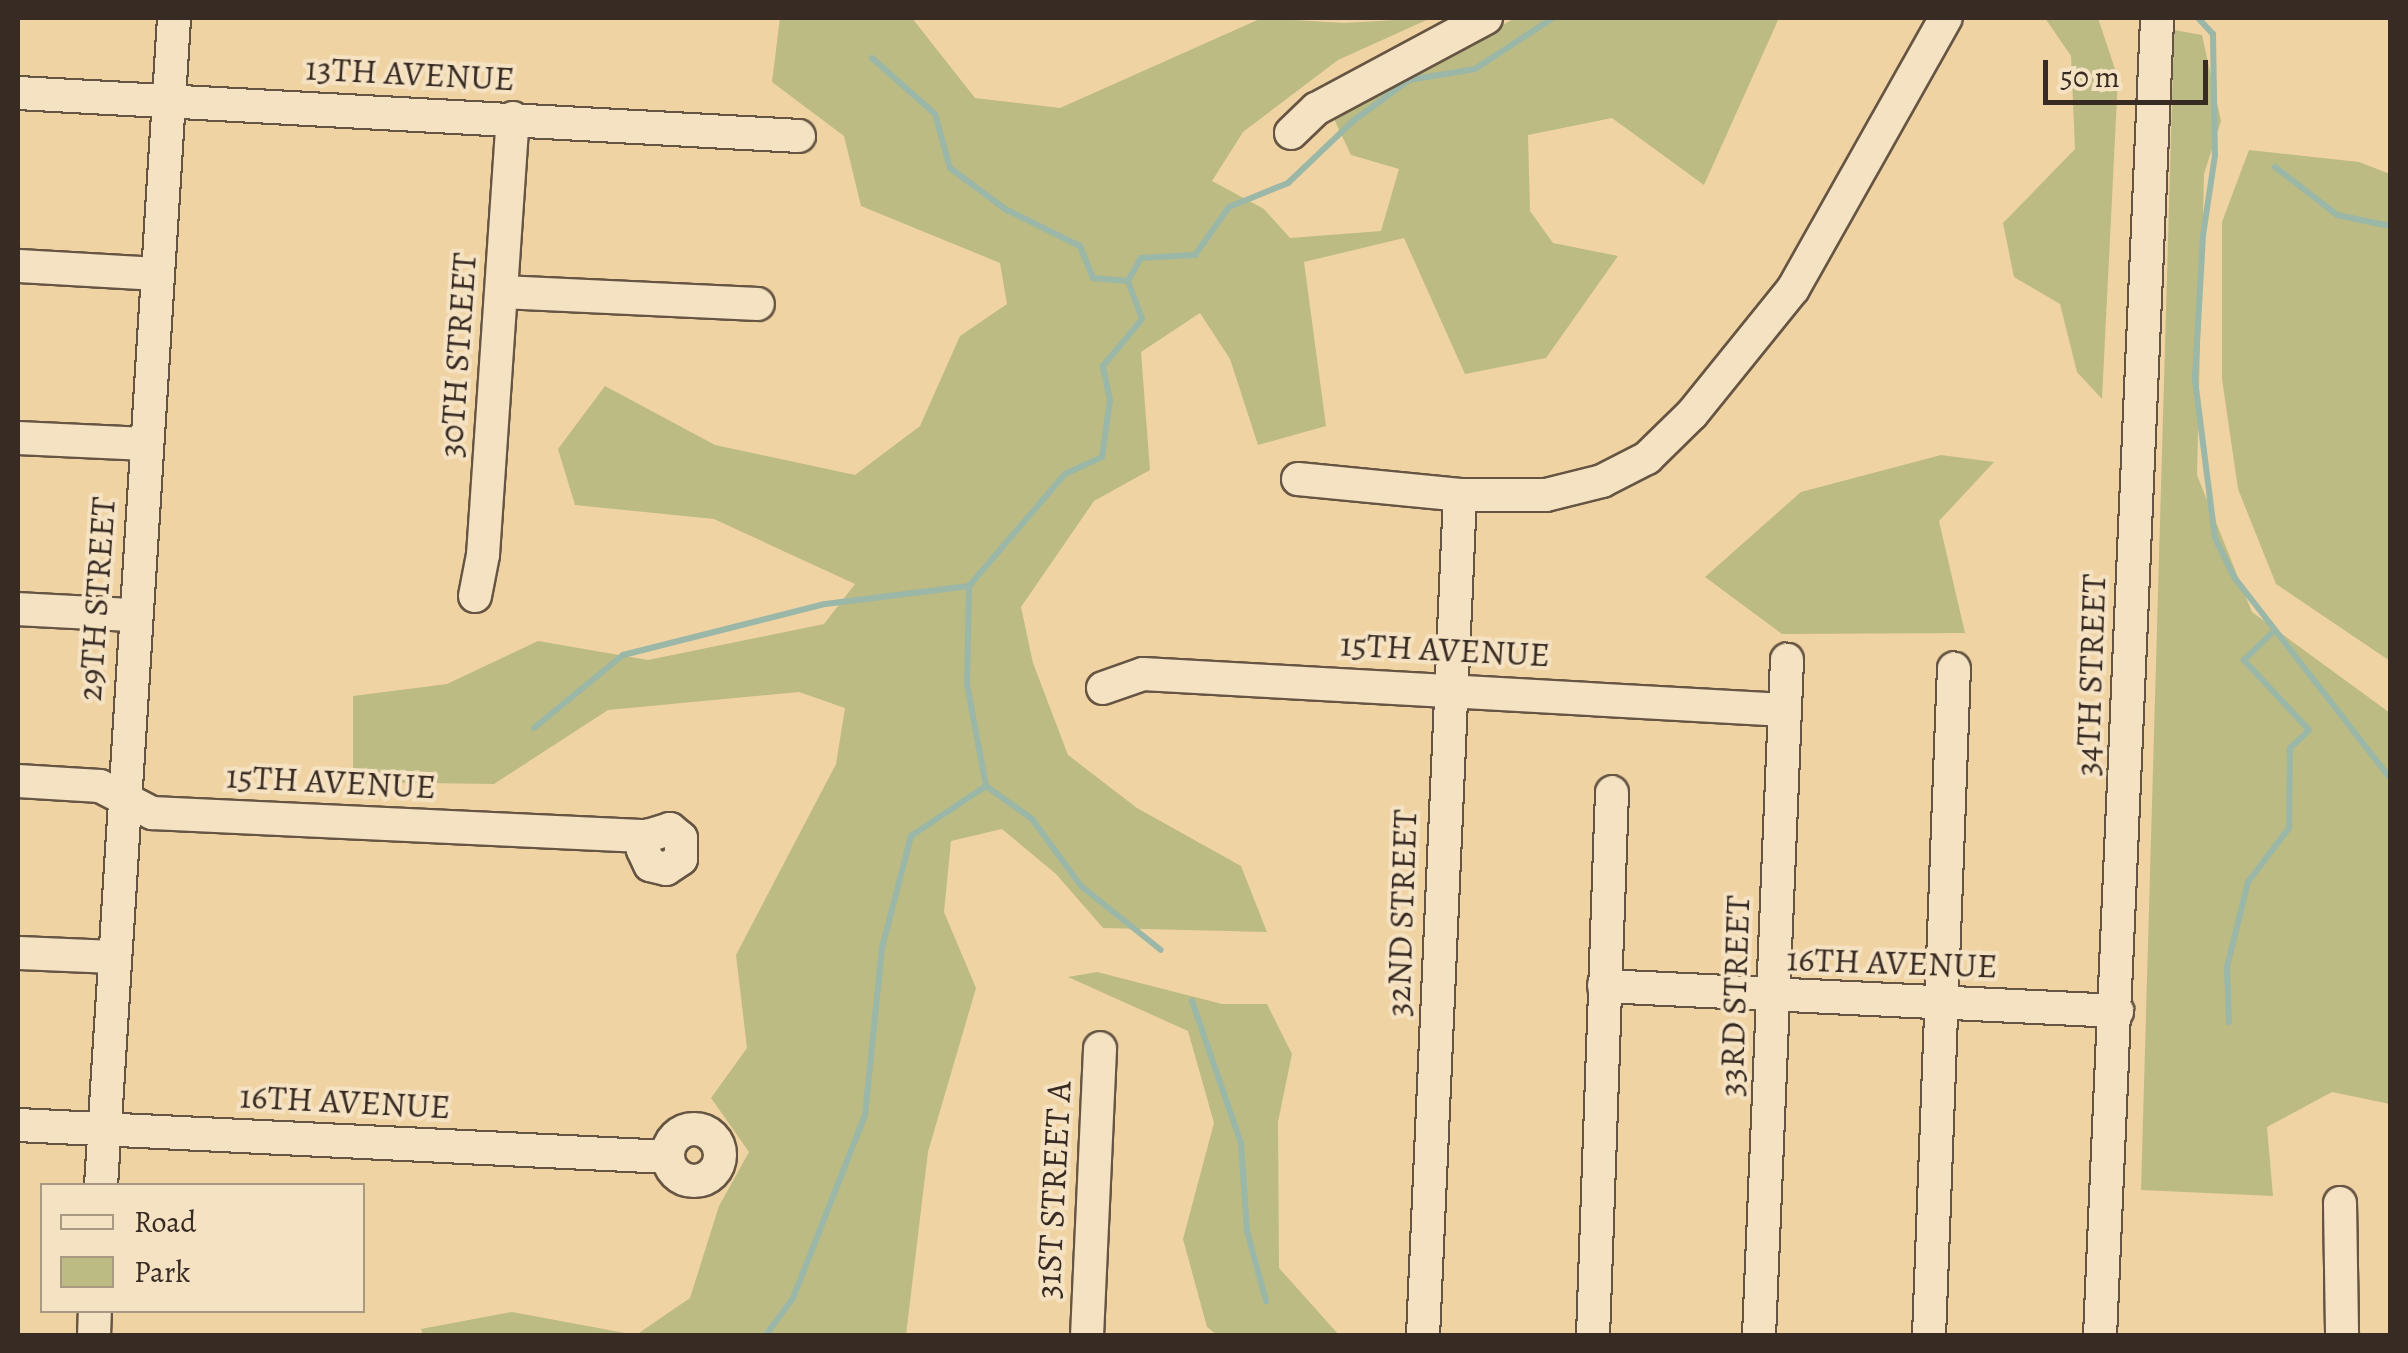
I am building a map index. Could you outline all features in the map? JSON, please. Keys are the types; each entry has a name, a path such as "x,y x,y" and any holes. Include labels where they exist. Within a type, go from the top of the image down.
{"street":[{"name":"29TH STREET","path":"101,1183 174,18"},
{"path":"1291,133 1316,109 1486,18"},
{"path":"1298,479 1460,495 1574,490 1620,474 1669,438 1794,289 1946,18"},
{"name":"34TH STREET","path":"2100,1336 2157,18"},
{"name":"13TH AVENUE","path":"18,93 799,136"},
{"name":"30TH STREET","path":"475,596 513,118"},
{"path":"18,266 156,274"},
{"path":"502,292 758,304"},
{"path":"18,438 146,444"},
{"name":"32ND STREET","path":"1423,1336 1460,495"},
{"path":"18,609 134,615"},
{"name":"33RD STREET","path":"1759,1336 1788,660"},
{"path":"1928,1336 1954,668"},
{"name":"15TH AVENUE","path":"1103,688 1142,674 1450,688 1784,710"},
{"name":"15TH AVENUE","path":"18,782 100,786 152,813 647,836"},
{"path":"1593,1336 1612,792"},
{"path":"18,952 115,957"},
{"name":"16TH AVENUE","path":"1604,986 1774,998 2117,1012"},
{"name":"31ST STREET A","path":"1087,1336 1100,1048"},
{"name":"16TH AVENUE","path":"18,1125 668,1157"},
{"path":"2340,1203 2342,1336"}],"green space":[{"path":"780,18 912,18 975,98 1060,108 1262,18 1344,23 1431,18 1338,60 1243,132 1212,181 1264,209 1290,238 1381,231 1399,169 1351,155 1334,119 1515,18 1779,18 1704,185 1612,118 1528,135 1530,211 1553,243 1618,256 1546,358 1465,374 1404,238 1304,262 1326,426 1258,445 1230,359 1200,313 1141,352 1150,470 1094,501 1021,607 1033,663 1068,755 1137,808 1241,866 1267,932 1103,928 1056,874 1002,829 951,841 944,912 976,988 928,1152 906,1335 423,1336 421,1329 512,1312 636,1335 690,1298 719,1206 749,1152 711,1098 747,1048 736,955 836,764 845,708 799,692 608,710 494,784 353,782 353,696 447,684 538,641 648,660 824,624 855,584 714,519 575,505 558,449 605,386 715,445 855,475 920,426 960,336 1007,304 1000,263 861,206 844,136 772,82"},
{"path":"2045,18 2098,18 2118,78 2102,399 2077,372 2060,304 2014,277 2003,223 2075,149 2071,56"},
{"path":"2174,30 2202,35 2221,121 2204,174 2197,475 2252,612 2390,713 2390,1104 2332,1092 2267,1127 2273,1196 2141,1190"},
{"path":"2249,150 2359,162 2390,174 2390,661 2276,584 2238,489 2222,379 2222,222"},
{"path":"1941,455 1994,462 1939,521 1965,633 1782,634 1705,577 1801,492"},
{"path":"1097,972 1222,1004 1267,1004 1292,1054 1278,1122 1279,1268 1339,1335 1217,1335 1207,1327 1183,1239 1214,1123 1188,1031 1068,977"}],"waterway":[{"path":"765,1336 793,1298 865,1115 882,948 911,836 986,786 967,684 969,586 1065,474 1102,457 1110,400 1103,366 1142,319 1128,281 1141,258 1195,255 1229,207 1288,183 1353,121 1409,80 1475,69 1553,18"},
{"path":"2198,18 2213,34 2215,155 2203,235 2195,380 2215,538 2234,577 2390,778"},
{"path":"872,58 935,114 950,168 1005,209 1080,246 1093,278 1128,281"},
{"path":"2275,167 2337,215 2390,226"},
{"path":"534,728 623,655 825,604 969,586"},
{"path":"2229,1022 2227,967 2248,882 2289,828 2290,748 2309,730 2244,660 2275,630"},
{"path":"986,786 1032,819 1081,886 1161,950"},
{"path":"1192,1001 1241,1143 1247,1231 1266,1301"}]}
